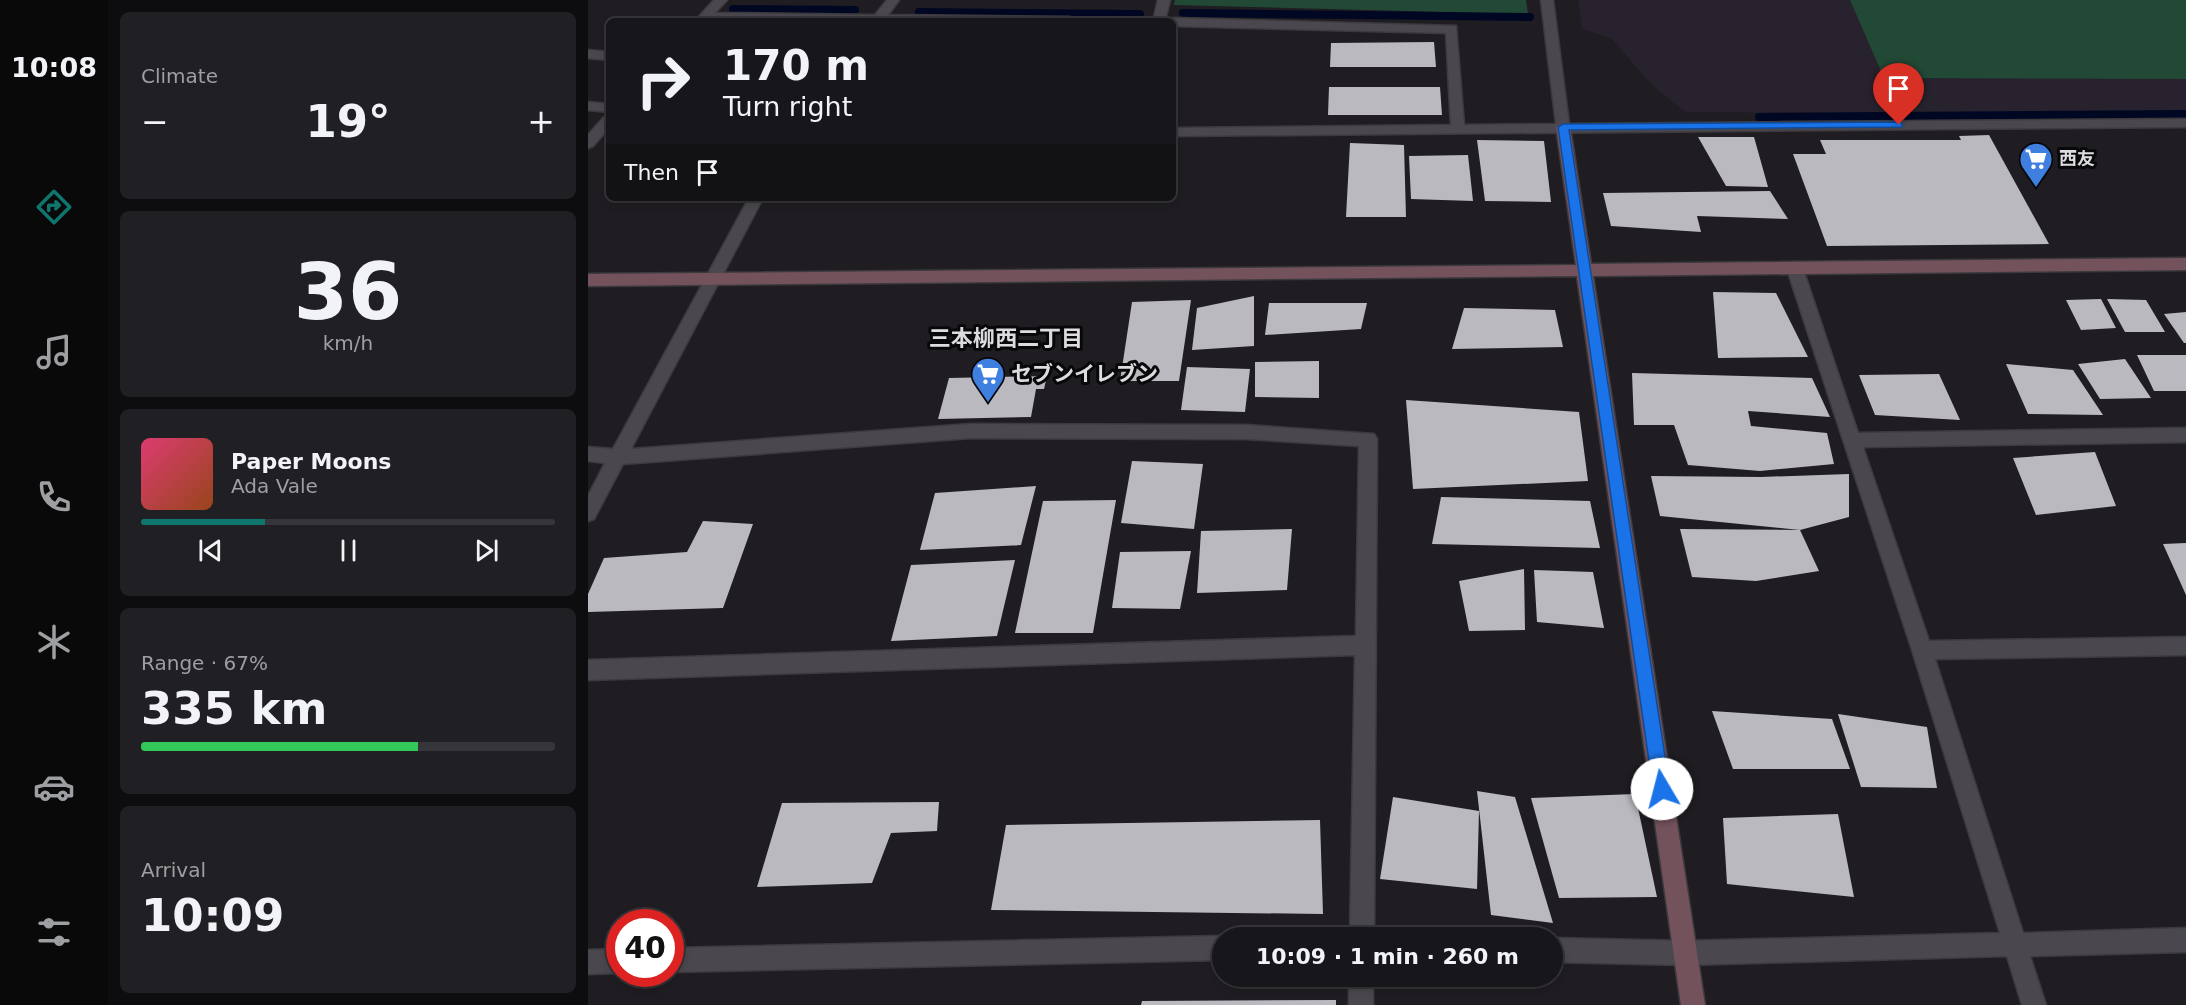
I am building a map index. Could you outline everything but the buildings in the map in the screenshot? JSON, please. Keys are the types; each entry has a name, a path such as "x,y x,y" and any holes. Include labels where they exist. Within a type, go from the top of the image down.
{"street":[{"path":"703,18 721,0"},
{"path":"879,18 893,0"},
{"path":"1160,18 1164,0"},
{"path":"1547,0 1563,127 1693,1005"},
{"path":"1176,22 1452,29 1458,130"},
{"path":"588,54 606,56"},
{"path":"588,106 606,108"},
{"path":"588,143 606,123"},
{"path":"1176,132 2186,123"},
{"path":"588,513 711,278 754,201"},
{"path":"588,280 1585,272 2186,264"},
{"path":"1795,269 1922,650 2034,1005"},
{"path":"588,454 616,457 971,430 1246,432 1368,439 1362,927"},
{"path":"1852,440 2186,435"},
{"path":"588,670 1366,645"},
{"path":"1922,650 2186,646"},
{"path":"1563,950 1686,953 2186,940"},
{"path":"684,960 1212,948"},
{"path":"588,962 606,961"},
{"path":"1361,1005 1362,987"}],"shaded area":[{"path":"1578,0 2186,0 2186,116 1685,112 1652,85 1611,38 1582,29"}],"green space":[{"path":"1175,0 1526,0 1528,14 1174,5"},
{"path":"1850,0 2186,0 2186,79 1884,78"}],"waterway":[{"path":"733,9 855,10"},
{"path":"919,12 1140,14"},
{"path":"1183,13 1530,17"},
{"path":"1759,117 2186,114"}],"place":[{"name":"西友","path":"2036,188"},
{"name":"セブンイレブン","path":"988,403"}],"district":[{"name":"三本柳西二丁目","path":"1006,338"}],"route":[{"path":"1662,789 1563,127 1899,125"}]}
